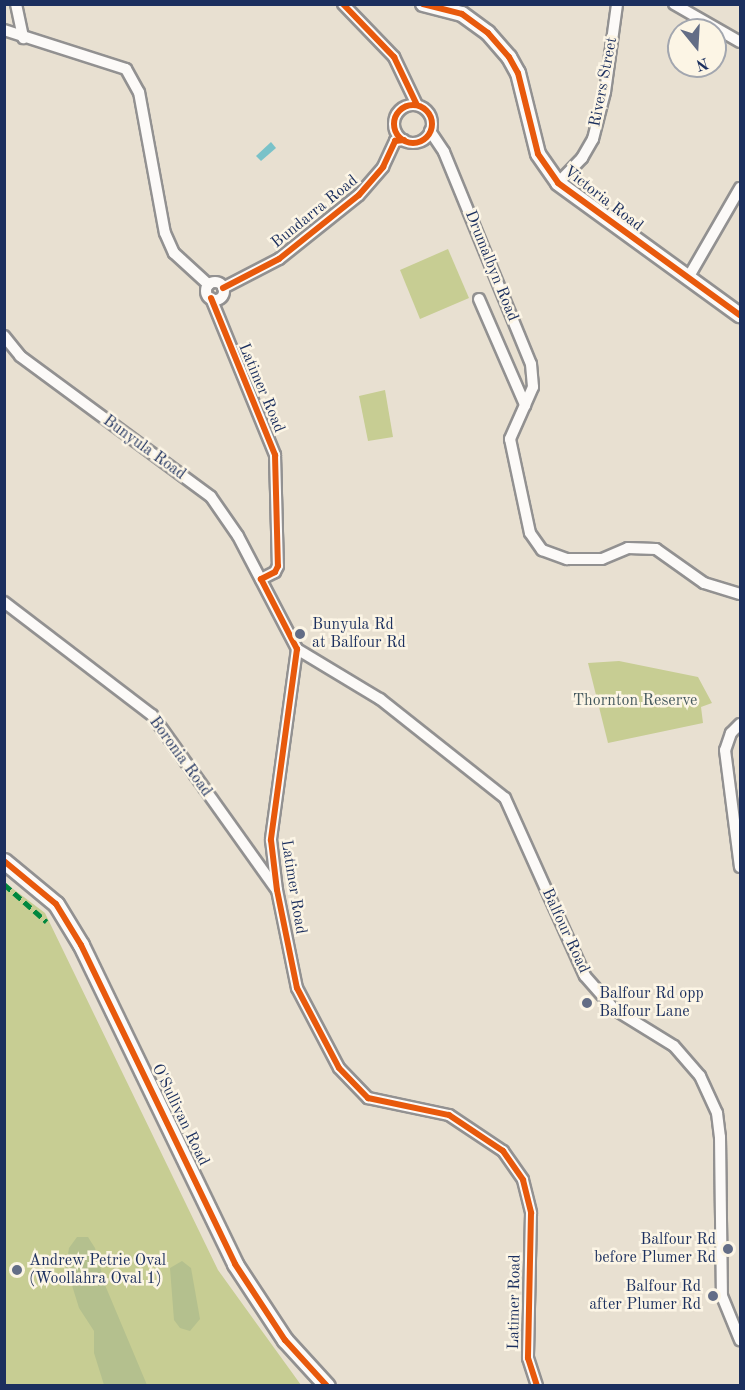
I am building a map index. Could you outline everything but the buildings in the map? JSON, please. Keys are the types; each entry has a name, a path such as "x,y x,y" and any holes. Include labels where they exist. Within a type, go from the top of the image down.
{"main road":[{"name":"O'Sullivan Road","path":"4,861 56,904 81,945 236,1264 285,1340 327,1386"}],"street":[{"path":"16,4 23,38"},
{"path":"343,4 394,57 417,105 428,112 430,131 421,141 404,140 398,136 394,121 402,108 417,105"},
{"name":"Victoria Road","path":"423,4 462,14 488,33 509,57 518,73 537,154 558,183 741,315"},
{"name":"Rivers Street","path":"558,183 582,158 593,139 605,92 617,4"},
{"path":"674,4 741,42"},
{"path":"4,30 23,38 126,69 134,80 165,233 174,253 208,285"},
{"name":"Drumalbyn Road","path":"430,131 444,152 531,364 533,387 510,440 530,533 542,550 567,559 602,559 645,546 656,549 704,583 741,594"},
{"name":"Bundarra Road","path":"223,288 279,259 359,195 383,167 395,141 404,140"},
{"path":"688,278 741,189"},
{"path":"217,282 223,288 221,297 211,298 207,293 208,285 217,282"},
{"name":"Latimer Road","path":"211,298 274,455 278,566 276,572 261,579"},
{"name":"Drumalbyn Road","path":"479,299 525,405"},
{"name":"Bunyula Road","path":"4,336 20,356 211,497 227,516 261,579"},
{"path":"261,579 297,649"},
{"name":"Boronia Road","path":"4,602 152,715 277,890"},
{"name":"Latimer Road","path":"297,649 271,840 277,890 297,988 339,1068 368,1098 449,1115 503,1151 523,1180 531,1213 528,1358 537,1386"},
{"name":"Balfour Road","path":"297,649 380,699 505,798 585,976 615,1009 674,1046 699,1076 717,1113 720,1137 720,1286 741,1340"},
{"path":"741,724 731,733 725,750 741,867"}],"green space":[{"path":"448,249 469,298 420,319 400,270"},
{"path":"385,390 393,437 368,441 359,396"},
{"name":"Thornton Reserve","path":"619,661 698,677 712,703 701,707 703,723 608,743 588,663"},
{"path":"4,882 45,913 218,1270 301,1385 5,1385"},
{"path":"77,1237 88,1237 95,1248 105,1285 147,1385 104,1385 94,1353 94,1331 79,1308 66,1266 69,1248"},
{"path":"182,1261 191,1268 200,1319 190,1331 180,1328 174,1320 170,1268"}],"water":[{"path":"271,142 276,148 261,161 256,156"}],"marked path":[{"path":"4,884 47,922"}],"cycle path":[{"path":"343,4 394,57 417,105"},
{"path":"423,4 462,14 488,33 509,57 518,73 538,154 558,183 740,315"},
{"path":"413,105 426,111 432,124 426,137 413,143 400,137 394,124 400,111 413,105"},
{"path":"223,288 279,259 359,195 383,167 395,141 404,140"},
{"path":"211,298 275,455 278,566 275,572 261,579 297,649 271,840 277,890 297,988 339,1068 368,1098 449,1115 503,1151 523,1180 531,1213 528,1358 537,1386"},
{"path":"4,861 56,904 81,945 235,1264 285,1340 327,1386"}],"place":[{"name":"Bunyula Rd at Balfour Rd","path":"300,634"},
{"name":"Balfour Rd opp Balfour Lane","path":"587,1003"},
{"name":"Balfour Rd before Plumer Rd","path":"728,1249"},
{"name":"Andrew Petrie Oval (Woollahra Oval 1)","path":"17,1270"},
{"name":"Balfour Rd after Plumer Rd","path":"713,1296"}]}
